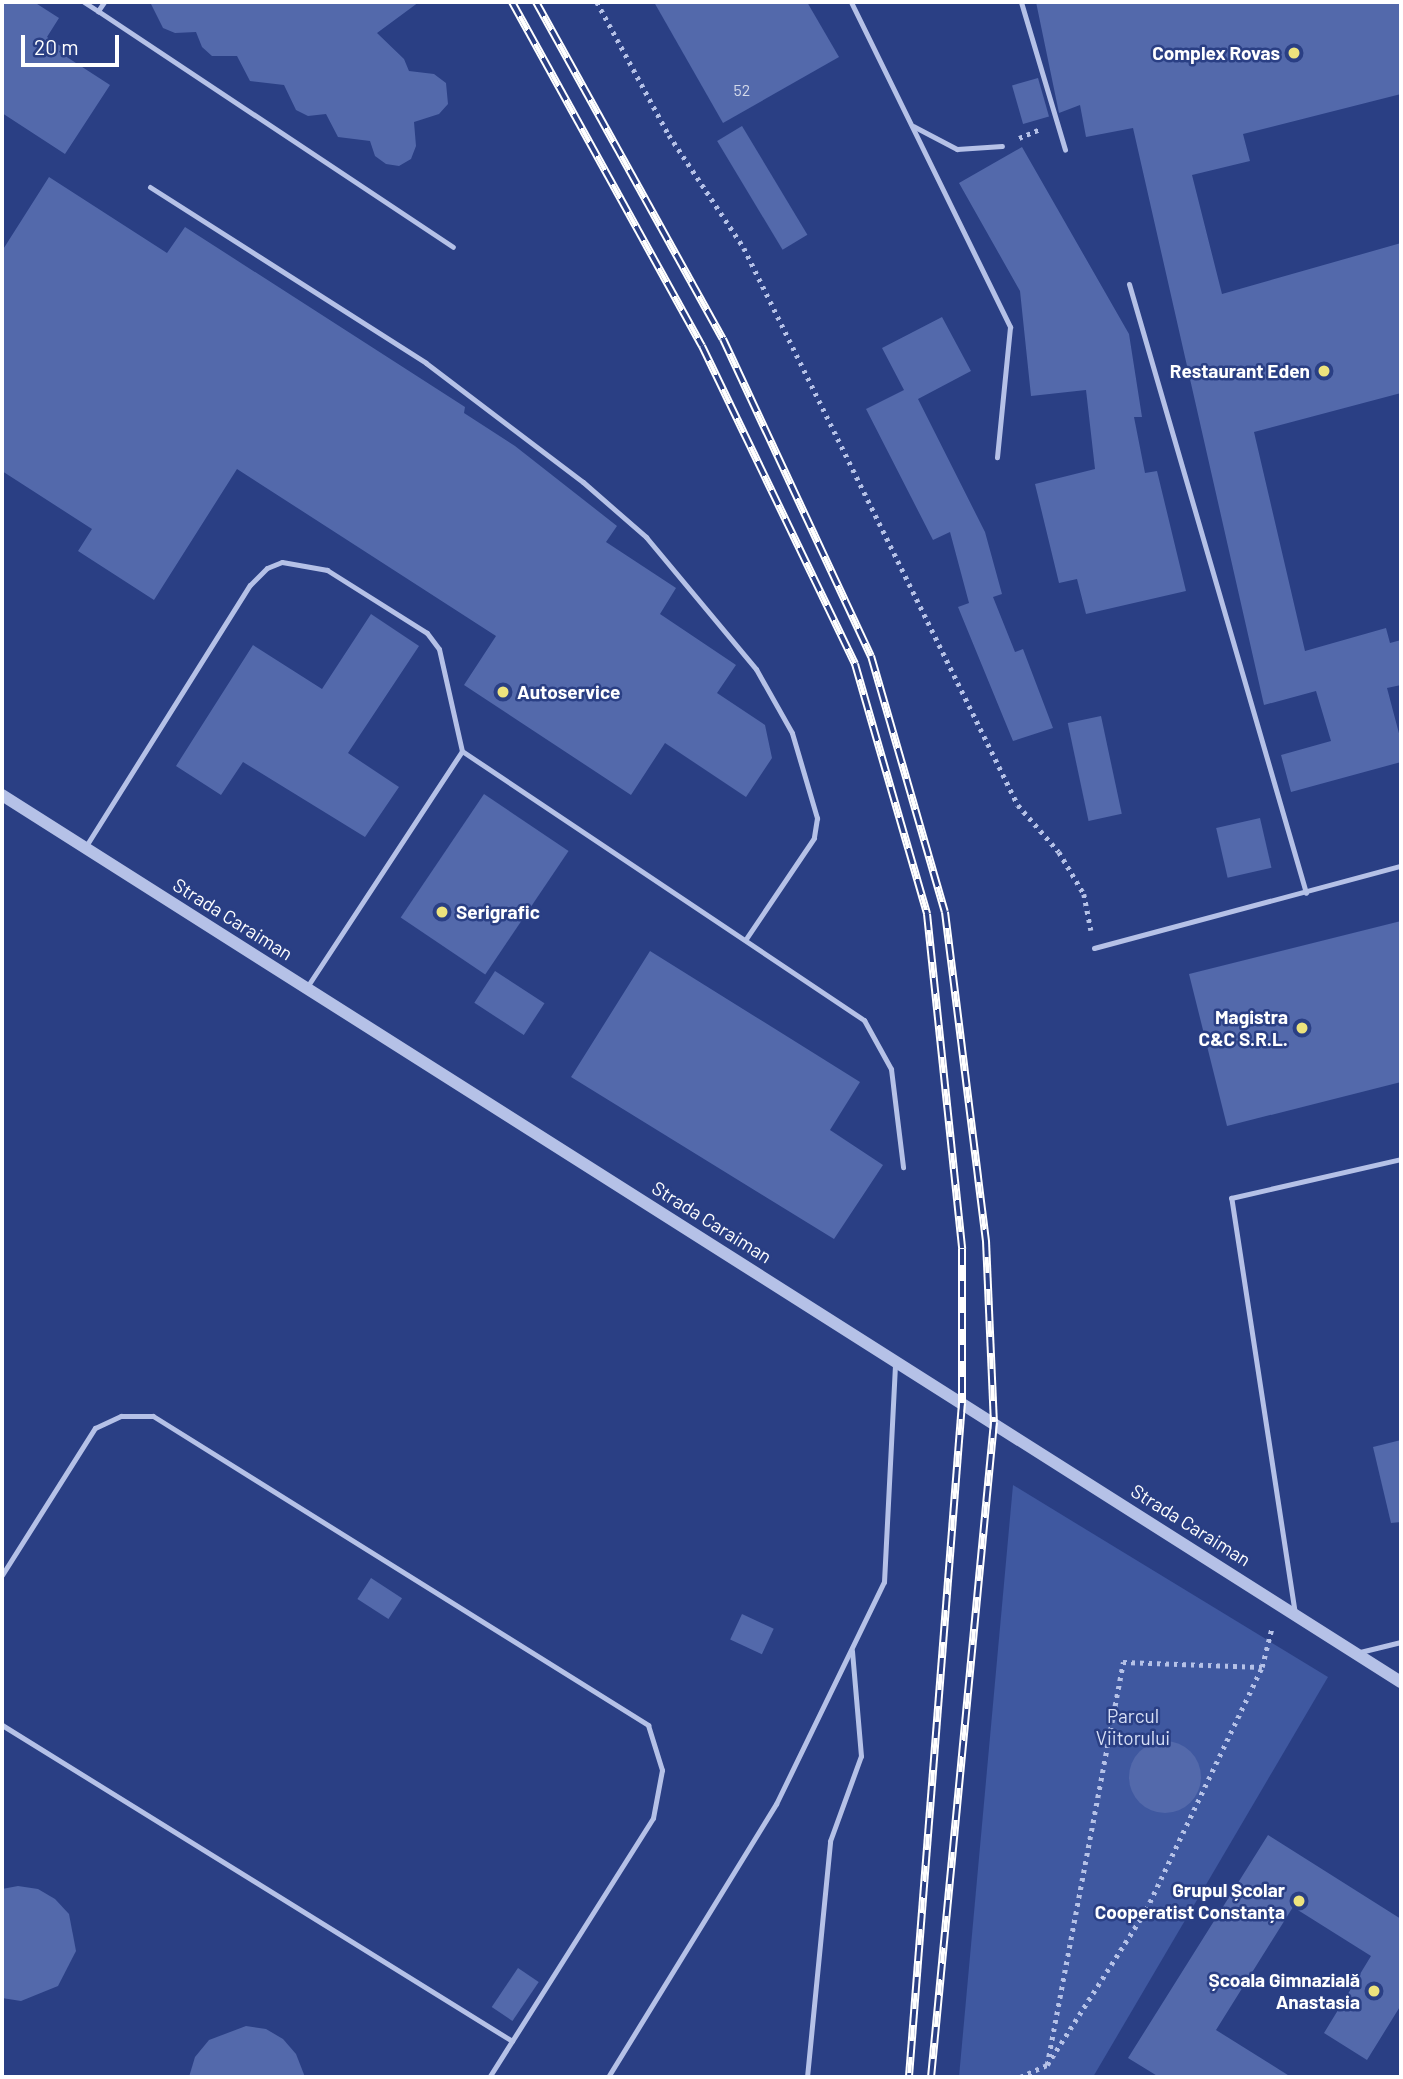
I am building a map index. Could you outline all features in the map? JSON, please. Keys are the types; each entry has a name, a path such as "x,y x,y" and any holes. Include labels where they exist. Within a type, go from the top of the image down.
{"street":[{"name":"Strada Caraiman","path":"2,795 1401,1682"}],"lane":[{"path":"84,2 453,247"},
{"path":"98,11 104,2"},
{"path":"851,2 1010,327 996,457"},
{"path":"1021,2 1065,150"},
{"path":"912,126 957,149 1002,146"},
{"path":"150,187 426,363 583,482 646,537 756,669 792,733 817,818 814,838 746,939"},
{"path":"1129,284 1306,892"},
{"path":"85,848 250,585 267,568 282,562 327,570 427,633 439,649 462,751 864,1020 881,1044 897,1100 903,1167"},
{"path":"306,988 462,751"},
{"path":"1094,948 1401,866"},
{"path":"1295,1614 1231,1198 1401,1159"},
{"path":"608,2077 776,1804 884,1582 895,1360"},
{"path":"2,1575 95,1428 121,1416 153,1416 648,1725 662,1770 653,1818 489,2077"},
{"path":"1357,1653 1401,1642"},
{"path":"807,2077 830,1841 861,1756 852,1647"},
{"path":"2,1725 512,2041"}],"path":[{"path":"597,2 669,135 744,248 1018,805 1059,852 1084,894 1094,948"},
{"path":"1002,146 1057,122"},
{"path":"1020,2077 1047,2065 1146,1910 1262,1667 1278,1603"},
{"path":"1047,2065 1123,1662 1262,1667"}],"green space":[{"name":"Parcul Viitorului","path":"1013,1485 1328,1677 1093,2077 959,2077"}],"building":[{"path":"2,2 34,2 59,18 47,37 62,47 59,52 110,85 65,154 2,113"},
{"path":"150,2 419,2 377,33 404,59 409,71 434,74 446,83 448,104 439,114 414,122 416,146 411,159 399,166 386,164 375,156 370,141 338,137 326,114 308,116 296,110 284,85 250,81 237,56 212,56 202,47 196,32 175,33 163,28"},
{"path":"654,2 807,2 839,57 723,123"},
{"path":"1036,2 1401,2 1401,94 1243,134 1250,161 1192,175 1222,294 1401,243 1401,393 1254,432 1305,651 1386,628 1390,643 1401,640 1401,685 1387,688 1401,741 1401,762 1291,792 1281,755 1331,741 1316,691 1264,705 1133,128 1086,137 1080,105 1059,113"},
{"path":"1038,78 1049,116 1023,124 1012,85"},
{"path":"742,126 807,235 783,250 717,141"},
{"path":"1022,147 1129,334 1142,417 1134,417 1145,473 1157,471 1186,591 1086,614 1077,579 1059,583 1035,484 1095,469 1086,390 1031,396 1020,291 959,183"},
{"path":"49,177 167,253 185,227 465,407 464,413 515,446 617,526 606,542 676,588 660,614 736,665 717,693 765,725 772,758 746,797 665,743 631,795 464,685 496,636 237,469 154,600 78,551 92,529 2,471 2,251"},
{"path":"942,317 971,371 918,399 985,532 1002,594 993,597 1015,652 1023,649 1053,728 1013,741 958,607 969,603 950,532 933,540 866,409 904,390 882,348"},
{"path":"371,614 419,646 348,753 399,787 365,837 243,762 221,795 176,766 253,645 322,689"},
{"path":"1101,716 1122,814 1089,821 1068,723"},
{"path":"484,794 569,851 485,975 401,918"},
{"path":"1260,818 1271,868 1228,878 1216,828"},
{"name":"Magistra C&C S.R.L.","path":"1401,921 1401,1082 1227,1126 1189,974"},
{"path":"650,951 860,1082 830,1130 883,1165 834,1239 571,1077"},
{"path":"495,971 544,1003 524,1035 474,1003"},
{"path":"1401,1440 1401,1522 1391,1523 1373,1447"},
{"path":"371,1578 402,1598 388,1619 357,1599"},
{"path":"742,1614 774,1629 762,1654 730,1639"},
{"path":"1165,1741 1185,1747 1195,1757 1201,1777 1195,1797 1185,1807 1165,1813 1145,1807 1135,1797 1129,1777 1135,1757 1145,1747"},
{"path":"1268,1835 1401,1919 1401,2005 1367,2060 1324,2033 1371,1956 1293,1907 1216,2030 1291,2077 1159,2077 1128,2058"},
{"path":"18,1886 38,1889 55,1899 69,1914 76,1951 58,1986 21,2001 2,1998 2,1889"},
{"path":"518,1968 539,1982 512,2021 492,2007"},
{"path":"246,2026 266,2029 283,2039 296,2054 305,2077 189,2077 195,2057 209,2040"}],"railway":[{"path":"512,2 702,346 855,664 927,914 962,1249 962,1403 909,2077"},
{"path":"536,2 723,339 871,656 945,912 986,1241 994,1422 931,2077"}],"place":[{"name":"Complex Rovas","path":"1294,53"},
{"name":"Restaurant Eden","path":"1324,371"},
{"name":"Autoservice","path":"503,692"},
{"name":"Serigrafic","path":"442,912"},
{"name":"Magistra C&C S.R.L.","path":"1302,1028"},
{"name":"Grupul Școlar Cooperatist Constanța","path":"1299,1901"},
{"name":"Școala Gimnazială Anastasia","path":"1374,1991"}]}
